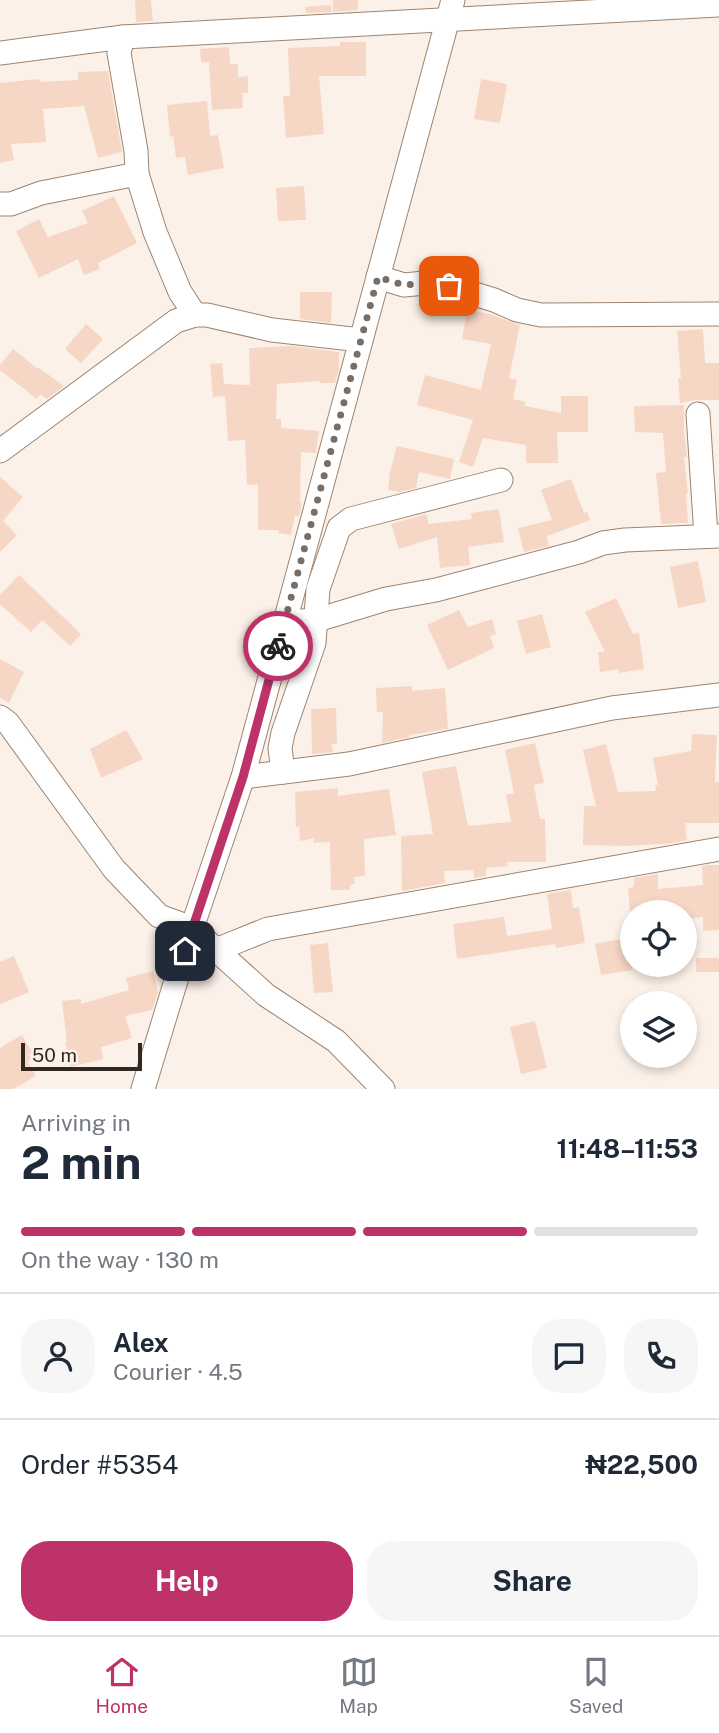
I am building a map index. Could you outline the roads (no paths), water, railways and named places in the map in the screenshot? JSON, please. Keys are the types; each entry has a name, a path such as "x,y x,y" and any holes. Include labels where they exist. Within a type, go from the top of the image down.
{"street":[{"path":"0,53 123,37 450,10 719,5"},
{"path":"143,1089 192,928 243,777 450,10"},
{"path":"123,37 119,53 136,151 136,174 155,232 180,292 195,315"},
{"path":"0,204 11,204 41,194 136,174"},
{"path":"378,277 404,285 425,283 449,286 517,310 541,315 719,314"},
{"path":"0,451 176,321 195,315 207,315 272,330 361,340"},
{"path":"285,622 317,621 386,599 436,590 579,552 603,543 713,536 698,414"},
{"path":"283,772 283,733 314,643 318,589 339,528 351,519 501,481"},
{"path":"243,777 349,764 612,708 719,695"},
{"path":"0,717 8,723 114,869 159,916 192,928 266,995 336,1041 383,1089"},
{"path":"216,950 268,929 719,849"}]}
